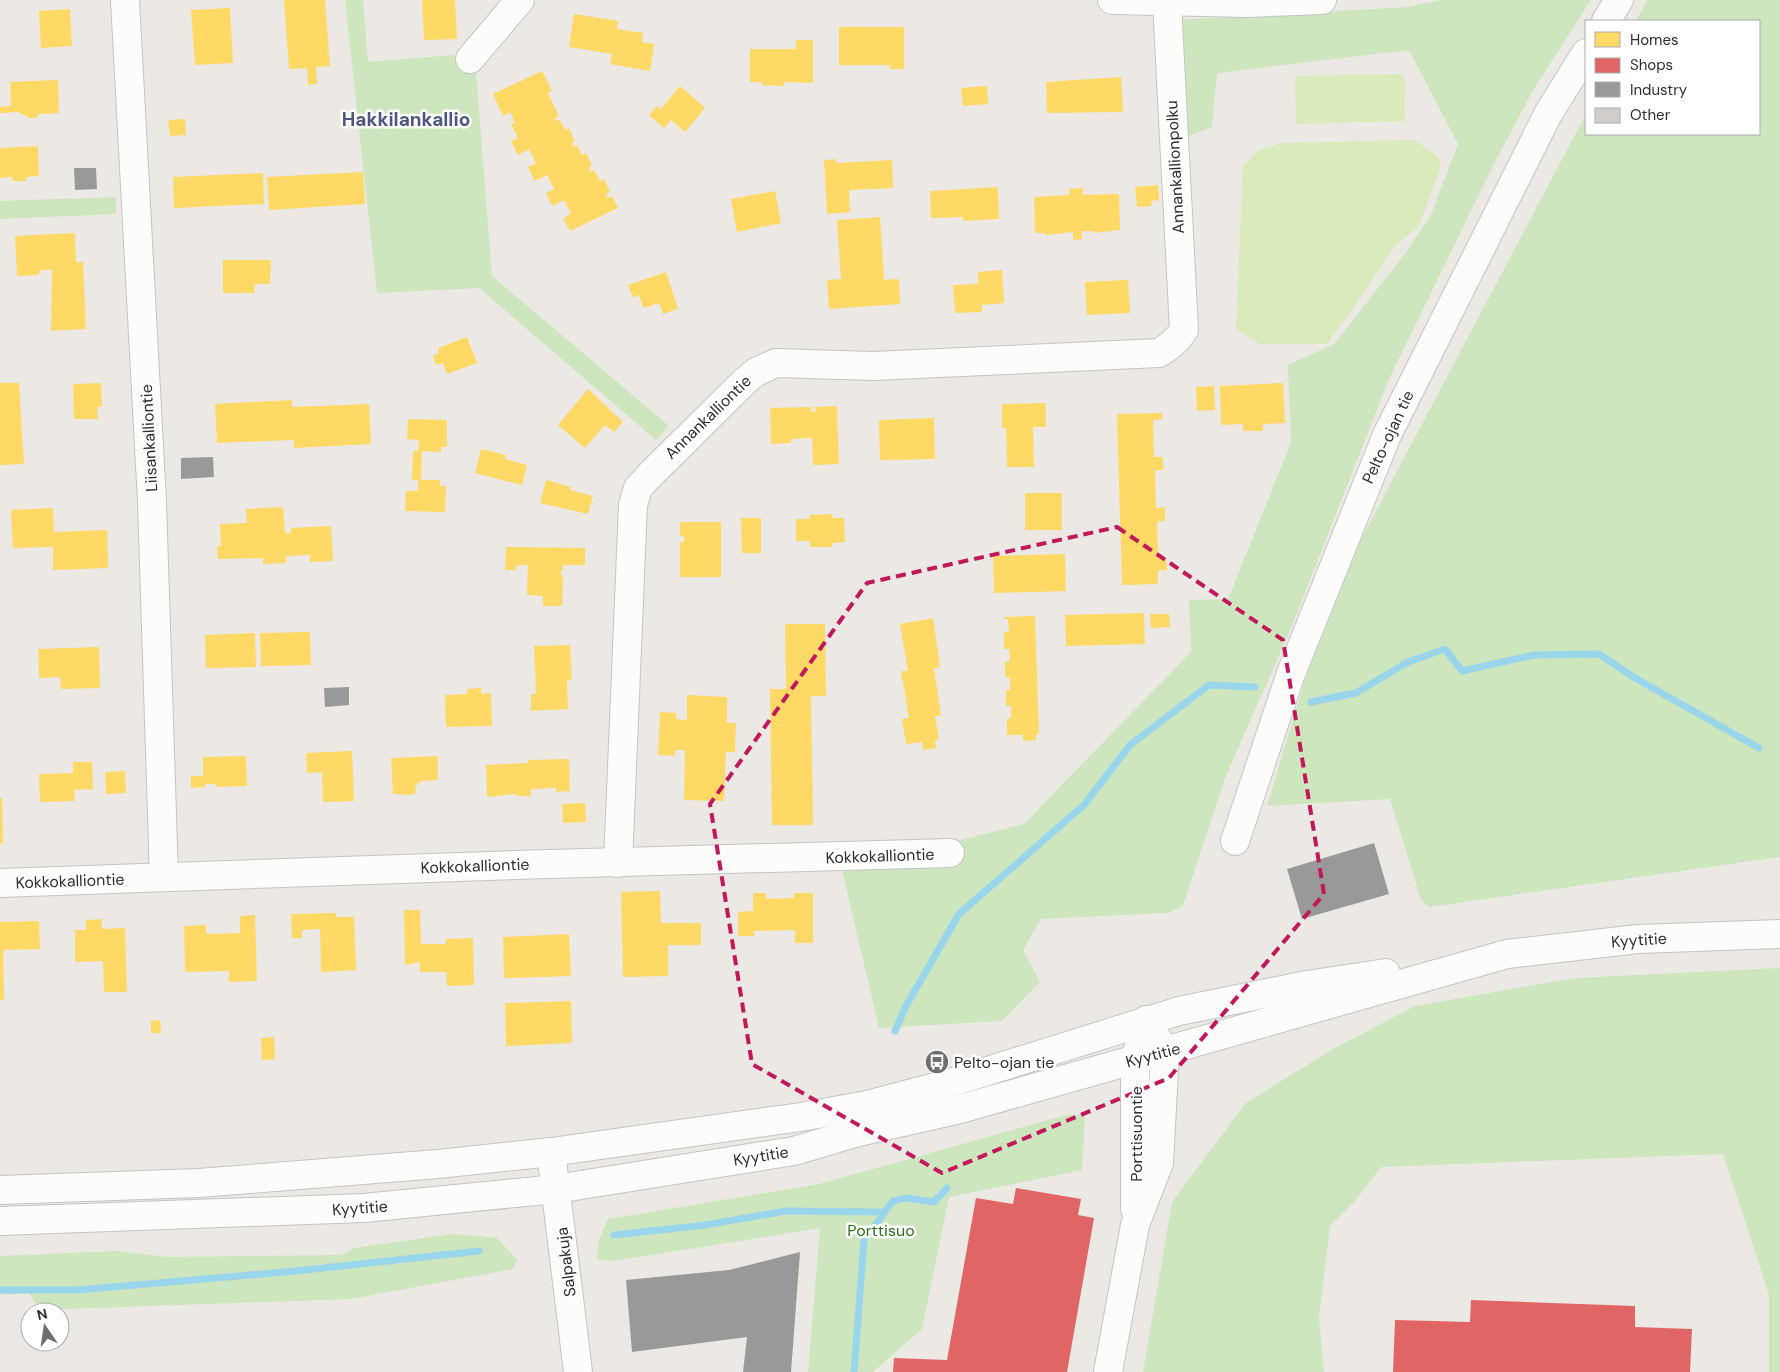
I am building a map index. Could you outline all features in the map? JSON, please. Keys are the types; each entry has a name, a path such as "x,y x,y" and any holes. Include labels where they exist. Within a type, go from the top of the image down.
{"street":[{"name":"Liisankalliontie","path":"125,0 152,510 164,877"},
{"path":"470,59 520,0"},
{"path":"1112,0 1248,4 1322,0"},
{"path":"1607,20 1619,0"},
{"name":"Annankallionpolku","path":"1167,3 1184,330"},
{"name":"Pelto-ojan tie","path":"1235,841 1290,676 1387,435 1548,114 1585,55"},
{"name":"Annankalliontie","path":"618,863 633,505 638,488 650,474 745,381 756,372 776,363 873,366 1158,353 1175,344 1184,330"},
{"name":"Kokkokalliontie","path":"0,883 950,853"},
{"name":"Kyytitie","path":"0,1190 199,1183 429,1165 551,1152 801,1117 866,1105 1076,1045 1146,1020 1307,985 1499,956 1638,939 1780,934"},
{"name":"Kyytitie","path":"0,1220 364,1208 556,1189 794,1151 858,1132 960,1109 1499,956"},
{"path":"1146,1020 1165,1052"},
{"name":"Porttisuontie","path":"1108,1372 1135,1225 1135,1060 1146,1020"},
{"name":"Porttisuontie","path":"1135,1225 1159,1163 1165,1052"},
{"name":"Salpakuja","path":"551,1152 578,1372"}],"highlighted area":[{"path":"1117,527 1283,640 1324,894 1169,1078 942,1173 752,1064 710,804 867,583"}],"green space":[{"path":"345,0 363,0 368,62 453,55 476,71 492,276 669,426 656,440 479,288 377,293"},
{"path":"1441,0 1591,0 1533,90 1491,170 1389,379 1292,626 1225,778 1183,906 1168,913 1041,919 1023,950 1040,982 1002,1021 879,1028 842,870 1024,824 1191,652 1189,600 1228,599 1291,442 1288,365 1334,344 1404,255 1431,215 1458,144 1409,50 1217,73 1212,127 1183,138 1177,20 1408,7"},
{"path":"1647,0 1780,0 1780,857 1429,907 1421,900 1390,799 1267,806 1329,600 1585,116 1585,135 1760,135 1760,20 1637,20"},
{"path":"1404,74 1405,121 1296,124 1295,76"},
{"path":"1414,140 1438,156 1441,167 1418,227 1394,247 1327,344 1260,344 1236,329 1243,167 1258,151 1281,143"},
{"path":"116,197 116,214 0,219 0,201"},
{"path":"1780,968 1780,1372 1769,1372 1769,1295 1723,1154 1381,1167 1355,1201 1330,1226 1319,1318 1324,1372 1143,1372 1172,1202 1246,1103 1331,1050 1415,1006 1575,978"},
{"name":"Porttisuo","path":"1085,1114 1082,1170 949,1197 922,1329 873,1372 808,1372 820,1228 614,1261 597,1259 598,1242 608,1219 819,1184 1066,1115"},
{"path":"453,1234 497,1238 517,1260 513,1269 351,1299 70,1309 70,1302 35,1302 29,1293 0,1295 0,1256 116,1251 168,1257 341,1255 355,1248"}],"building: Homes":[{"path":"284,0 325,0 330,66 316,67 317,84 308,85 307,68 289,69"},
{"path":"422,0 455,0 457,39 424,40"},
{"path":"230,8 233,63 195,65 191,10"},
{"path":"70,9 72,46 41,48 39,11"},
{"path":"574,14 618,21 617,29 643,33 642,42 654,44 650,71 610,64 612,54 569,47"},
{"path":"839,27 904,27 904,69 890,69 890,65 839,65"},
{"path":"796,40 813,40 813,83 784,82 784,86 762,85 762,82 750,82 750,49 796,49"},
{"path":"542,71 552,91 548,93 559,116 555,118 557,121 560,120 565,130 569,128 575,141 572,142 574,147 577,145 582,155 586,153 592,166 589,168 591,172 594,170 600,181 604,179 610,192 606,194 608,198 612,196 618,208 570,231 563,218 571,214 564,200 552,206 546,193 554,189 547,175 535,181 528,167 536,163 529,149 518,155 511,141 518,138 511,124 515,123 510,112 503,116 493,94"},
{"path":"1121,77 1123,112 1047,113 1046,82"},
{"path":"58,80 59,113 39,114 36,118 30,118 18,112 0,113 0,107 11,106 10,82"},
{"path":"680,86 705,108 685,132 671,120 664,128 649,115 657,106 661,109"},
{"path":"987,86 988,104 963,106 961,88"},
{"path":"185,119 186,135 170,136 168,120"},
{"path":"38,146 39,176 26,177 26,181 13,181 12,177 0,178 0,148"},
{"path":"836,159 836,163 892,160 893,188 849,190 850,212 827,214 824,160"},
{"path":"363,172 365,204 269,210 267,177"},
{"path":"263,173 264,204 174,208 173,177"},
{"path":"1158,185 1159,200 1151,201 1152,206 1137,207 1135,187"},
{"path":"998,187 999,219 963,221 963,217 931,218 930,191"},
{"path":"1083,188 1083,195 1119,194 1120,230 1094,233 1094,231 1082,231 1082,239 1073,240 1073,232 1046,235 1046,233 1035,233 1034,197 1069,195 1069,189"},
{"path":"775,191 781,223 737,232 731,199"},
{"path":"880,217 884,280 899,279 900,304 829,309 827,280 841,279 837,220"},
{"path":"75,233 76,262 83,262 86,329 51,331 52,270 41,270 38,275 17,276 15,236"},
{"path":"223,260 271,260 270,284 255,284 254,293 223,293"},
{"path":"1002,270 1004,303 982,305 982,312 955,313 953,285 978,284 978,272"},
{"path":"666,272 678,309 663,314 659,303 643,308 639,295 633,298 628,285"},
{"path":"1128,280 1130,313 1087,315 1085,282"},
{"path":"467,337 477,363 447,374 443,363 436,365 433,356 439,353 438,348"},
{"path":"0,383 19,383 24,464 0,465"},
{"path":"101,383 102,407 97,407 98,419 74,419 73,384"},
{"path":"1283,383 1285,423 1263,424 1263,431 1243,431 1243,424 1221,425 1220,386"},
{"path":"1214,386 1215,410 1197,411 1196,387"},
{"path":"588,389 623,422 614,432 605,425 585,448 558,425"},
{"path":"292,400 292,407 369,404 371,444 294,448 294,440 217,443 215,404"},
{"path":"1046,403 1046,427 1033,427 1034,467 1007,467 1006,428 1002,428 1002,404"},
{"path":"837,406 839,464 813,465 812,438 791,439 791,443 771,444 770,408 811,407 811,412 816,411 815,407"},
{"path":"1162,413 1162,419 1153,420 1154,457 1163,457 1163,470 1155,470 1156,508 1165,507 1165,521 1157,521 1158,557 1166,557 1167,570 1158,570 1158,584 1122,585 1117,414"},
{"path":"934,418 935,459 880,460 879,420"},
{"path":"408,419 447,420 447,447 441,447 441,452 422,451 421,480 440,480 440,486 446,486 445,512 405,511 406,491 418,491 418,480 412,480 413,451 418,451 419,440 407,439"},
{"path":"481,449 506,455 505,459 527,465 522,485 475,473"},
{"path":"546,480 571,487 570,490 593,496 588,514 540,503"},
{"path":"1025,493 1062,493 1062,530 1025,530"},
{"path":"283,507 285,533 291,533 291,528 331,526 333,561 310,562 310,555 286,556 286,563 263,564 263,558 218,559 217,546 221,546 220,524 247,523 246,509"},
{"path":"53,508 54,532 107,530 108,568 53,570 53,547 13,548 11,510"},
{"path":"832,514 832,518 844,518 845,542 832,543 832,547 810,547 810,541 796,541 796,519 810,519 810,515"},
{"path":"741,518 761,518 761,553 742,553"},
{"path":"680,522 721,522 721,577 680,577 680,542 684,542 684,536 680,536"},
{"path":"506,547 585,548 585,565 563,565 563,570 561,570 561,575 563,576 562,606 543,606 543,596 527,595 528,565 517,565 516,570 505,570"},
{"path":"1065,554 1066,591 994,593 993,556"},
{"path":"1144,613 1145,644 1066,646 1065,615"},
{"path":"1150,614 1169,614 1170,627 1151,628"},
{"path":"1035,616 1039,734 1036,734 1036,740 1023,741 1023,735 1007,735 1007,719 1011,718 1011,706 1006,706 1006,690 1010,690 1010,677 1005,677 1005,662 1010,661 1009,649 1004,649 1004,632 1009,633 1008,619 1004,619 1004,617"},
{"path":"933,618 940,667 934,668 941,715 935,716 939,739 935,740 936,748 923,750 922,742 906,744 902,719 909,718 901,671 908,671 900,624"},
{"path":"785,624 825,624 826,696 811,696 813,825 772,825 770,689 786,689"},
{"path":"310,632 311,665 261,666 260,633"},
{"path":"255,633 256,667 206,668 205,635"},
{"path":"570,645 572,679 567,680 568,709 531,711 531,694 536,694 534,646"},
{"path":"99,647 100,688 61,689 60,677 39,678 38,649"},
{"path":"481,688 481,694 491,693 492,726 446,727 445,695 467,694 467,689"},
{"path":"687,695 727,697 727,723 736,723 735,752 726,752 724,801 684,800 685,750 675,750 675,756 658,755 660,712 676,713 676,719 687,720"},
{"path":"352,751 354,801 323,802 322,772 307,773 306,753"},
{"path":"246,756 247,786 216,787 216,784 205,784 205,787 191,788 191,776 203,776 203,757"},
{"path":"438,756 438,780 421,781 415,787 416,793 410,795 393,794 391,758"},
{"path":"569,759 570,791 556,792 556,788 531,789 531,796 516,796 516,794 487,797 486,765 528,763 528,760"},
{"path":"73,762 92,762 93,789 74,790 75,801 40,802 39,774 73,773"},
{"path":"125,771 126,793 106,794 105,772"},
{"path":"0,798 2,798 3,843 0,844"},
{"path":"585,803 586,822 563,823 562,804"},
{"path":"660,891 661,923 701,923 701,945 668,945 668,976 623,977 621,892"},
{"path":"753,893 766,893 766,899 794,898 794,893 813,893 813,943 795,943 795,930 754,931 754,936 738,936 738,912 753,911"},
{"path":"404,910 420,910 421,944 446,944 446,939 473,938 474,985 447,986 446,972 420,972 420,962 405,965"},
{"path":"336,913 336,917 354,917 356,970 321,972 320,929 302,930 302,938 292,938 291,914"},
{"path":"255,915 257,981 229,982 229,971 185,972 184,926 206,925 206,934 240,933 240,916"},
{"path":"102,919 102,929 125,928 127,992 104,992 103,961 75,962 75,930 86,930 86,920"},
{"path":"39,921 40,949 3,950 4,1000 0,1000 0,922"},
{"path":"569,934 571,976 504,978 503,937"},
{"path":"571,1001 572,1043 506,1046 505,1003"},
{"path":"160,1020 161,1033 151,1033 151,1021"},
{"path":"274,1037 275,1059 262,1060 261,1038"}],"building: Shops":[{"path":"1016,1188 1081,1199 1078,1215 1094,1218 1067,1372 893,1372 894,1358 947,1360 976,1198 1013,1204"},
{"path":"1471,1300 1635,1306 1635,1327 1692,1329 1690,1372 1393,1372 1395,1320 1470,1322"}],"building: Industry":[{"path":"74,168 96,168 97,189 75,190"},
{"path":"213,457 214,477 181,479 181,458"},
{"path":"349,687 349,705 325,707 324,688"},
{"path":"1374,843 1389,894 1302,919 1287,869"},
{"path":"800,1252 791,1372 743,1372 747,1337 632,1352 626,1280 729,1270"}],"building: Other":[{"path":"942,1051 943,1055 930,1059 928,1055"}],"waterway":[{"path":"1311,702 1356,693 1408,662 1445,649 1462,671 1534,655 1599,654 1635,678 1759,748"},
{"path":"895,1031 906,1006 959,914 1084,805 1130,745 1209,685 1255,687"},
{"path":"854,1372 864,1240 893,1201 906,1198 934,1202 947,1188"},
{"path":"614,1235 705,1225 786,1211 883,1212"},
{"path":"0,1290 78,1290 296,1271 479,1251"}],"place":[{"name":"Pelto-ojan tie","path":"937,1062"}],"district":[{"name":"Hakkilankallio","path":"406,119"}]}
